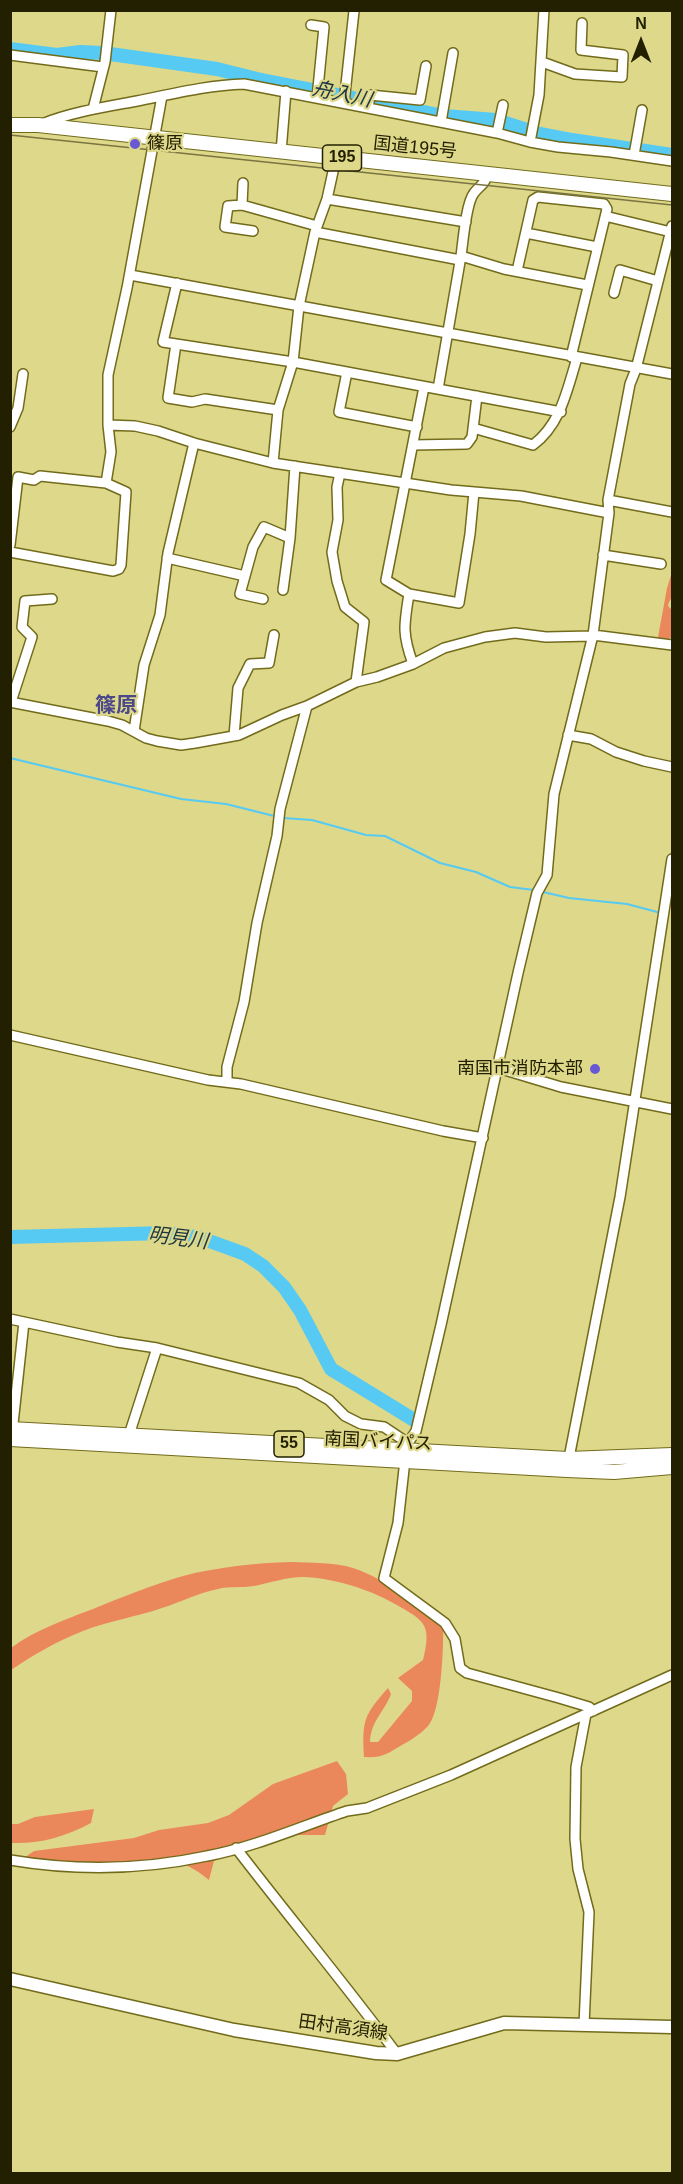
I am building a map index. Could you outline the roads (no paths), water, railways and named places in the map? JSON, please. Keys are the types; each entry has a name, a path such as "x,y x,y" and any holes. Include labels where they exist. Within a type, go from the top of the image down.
{"highway":[{"name":"国道195号","path":"10,125 38,125 672,194"},
{"name":"南国バイパス","path":"11,1435 406,1452"},
{"name":"南国バイパス","path":"11,1435 129,1435 406,1452 567,1465 614,1472 672,1467"},
{"name":"南国バイパス","path":"567,1465 672,1455"}],"main road":[{"name":"田村高須線","path":"10,1979 234,2030 376,2053 398,2054 504,2024 672,2027"}],"street":[{"path":"93,109 106,53 111,10"},
{"path":"530,141 539,95 544,10"},
{"path":"344,103 354,11"},
{"path":"542,62 575,74 622,77 623,55 581,51 582,23"},
{"path":"311,25 324,27 317,98"},
{"path":"441,122 453,53"},
{"path":"10,55 103,67"},
{"path":"368,108 370,95 420,100 426,66"},
{"path":"38,125 57,117 93,109 244,84 441,122 498,130 530,141 672,161"},
{"path":"281,152 286,91"},
{"path":"106,483 111,452 108,424 108,375 130,275 162,96"},
{"path":"498,130 503,105"},
{"path":"634,155 642,110"},
{"path":"273,463 279,410 292,362 299,306 316,229 327,199 336,158"},
{"path":"438,389 466,222 473,193 481,188 488,174"},
{"path":"242,205 243,183"},
{"path":"473,428 533,445 541,439 561,412 587,285 607,209 603,204 538,196 533,200 517,271"},
{"path":"327,199 466,222"},
{"path":"253,231 225,226 228,206 242,205 316,229 587,285"},
{"path":"584,2025 589,1912 578,1869 575,1839 576,1767 590,1712 589,1707 468,1673 460,1668 455,1640 445,1623 384,1578 398,1523 400,1488 406,1452 416,1431 538,891 547,875 554,794 593,636 609,513 608,501 623,414 672,229 609,217"},
{"path":"525,233 597,247"},
{"path":"614,293 620,270 658,281"},
{"path":"130,275 672,374"},
{"path":"177,284 163,342 292,362 561,412"},
{"path":"176,344 168,398 192,402 205,399 279,410"},
{"path":"347,372 339,412 417,427"},
{"path":"10,427 18,408 23,374"},
{"path":"424,387 386,580 409,594 459,603 474,492"},
{"path":"413,445 466,444 470,441 477,396"},
{"path":"108,424 135,426 273,463 406,483 521,496 609,513"},
{"path":"134,731 144,665 163,600 167,558 194,443"},
{"path":"283,590 290,538 295,466"},
{"path":"340,473 337,487 338,520 332,552 337,581 345,607 364,622 356,682"},
{"path":"10,545 14,476 34,480 40,476 106,483 126,492 121,566 118,569 113,571 10,552"},
{"path":"608,501 672,512"},
{"path":"263,598 240,594 253,547 264,527 290,538"},
{"path":"603,555 661,564"},
{"path":"167,558 245,576"},
{"path":"409,594 404,623 405,641 413,664"},
{"path":"52,599 25,601 22,627 32,637 11,702 108,721 146,738 181,745 234,736 307,706 356,682 413,664 444,648 485,637 515,633 546,637 593,636 672,645"},
{"path":"234,736 238,688 250,664 269,663 274,635"},
{"path":"227,1082 227,1067 244,1002 256,923 294,752 304,725 307,706"},
{"path":"568,735 591,739 616,752 672,767"},
{"path":"567,1465 620,1197 672,860"},
{"path":"10,1035 208,1080 251,1086 443,1131 483,1138"},
{"path":"498,1068 561,1087 672,1109"},
{"path":"10,1319 117,1342 157,1348 299,1383 329,1400 345,1416 361,1424 384,1427 406,1452"},
{"path":"11,1435 24,1322"},
{"path":"129,1435 157,1348"},
{"path":"10,1872 12,1860 76,1868 140,1867 208,1856 236,1848 347,1811 367,1808 451,1776 672,1676"},
{"path":"236,1848 398,2054"}],"waterway":[{"name":"舟入川","path":"10,49 57,55 80,52 103,53 217,69 444,116 496,120 536,133 672,155"},
{"path":"10,758 181,799 226,804 278,817"},
{"path":"283,818 312,820 366,835 385,836 440,863 476,872 510,887 534,890"},
{"path":"543,892 569,898 627,904 661,913"},
{"name":"明見川","path":"10,1237 167,1233 201,1238 245,1254 263,1266 284,1287 300,1310 331,1369 414,1420"}],"tram line":[{"path":"10,135 672,205"}],"place":[{"name":"篠原","path":"135,144"},
{"name":"南国市消防本部","path":"595,1069"}],"district":[{"name":"篠原","path":"116,706"}]}
